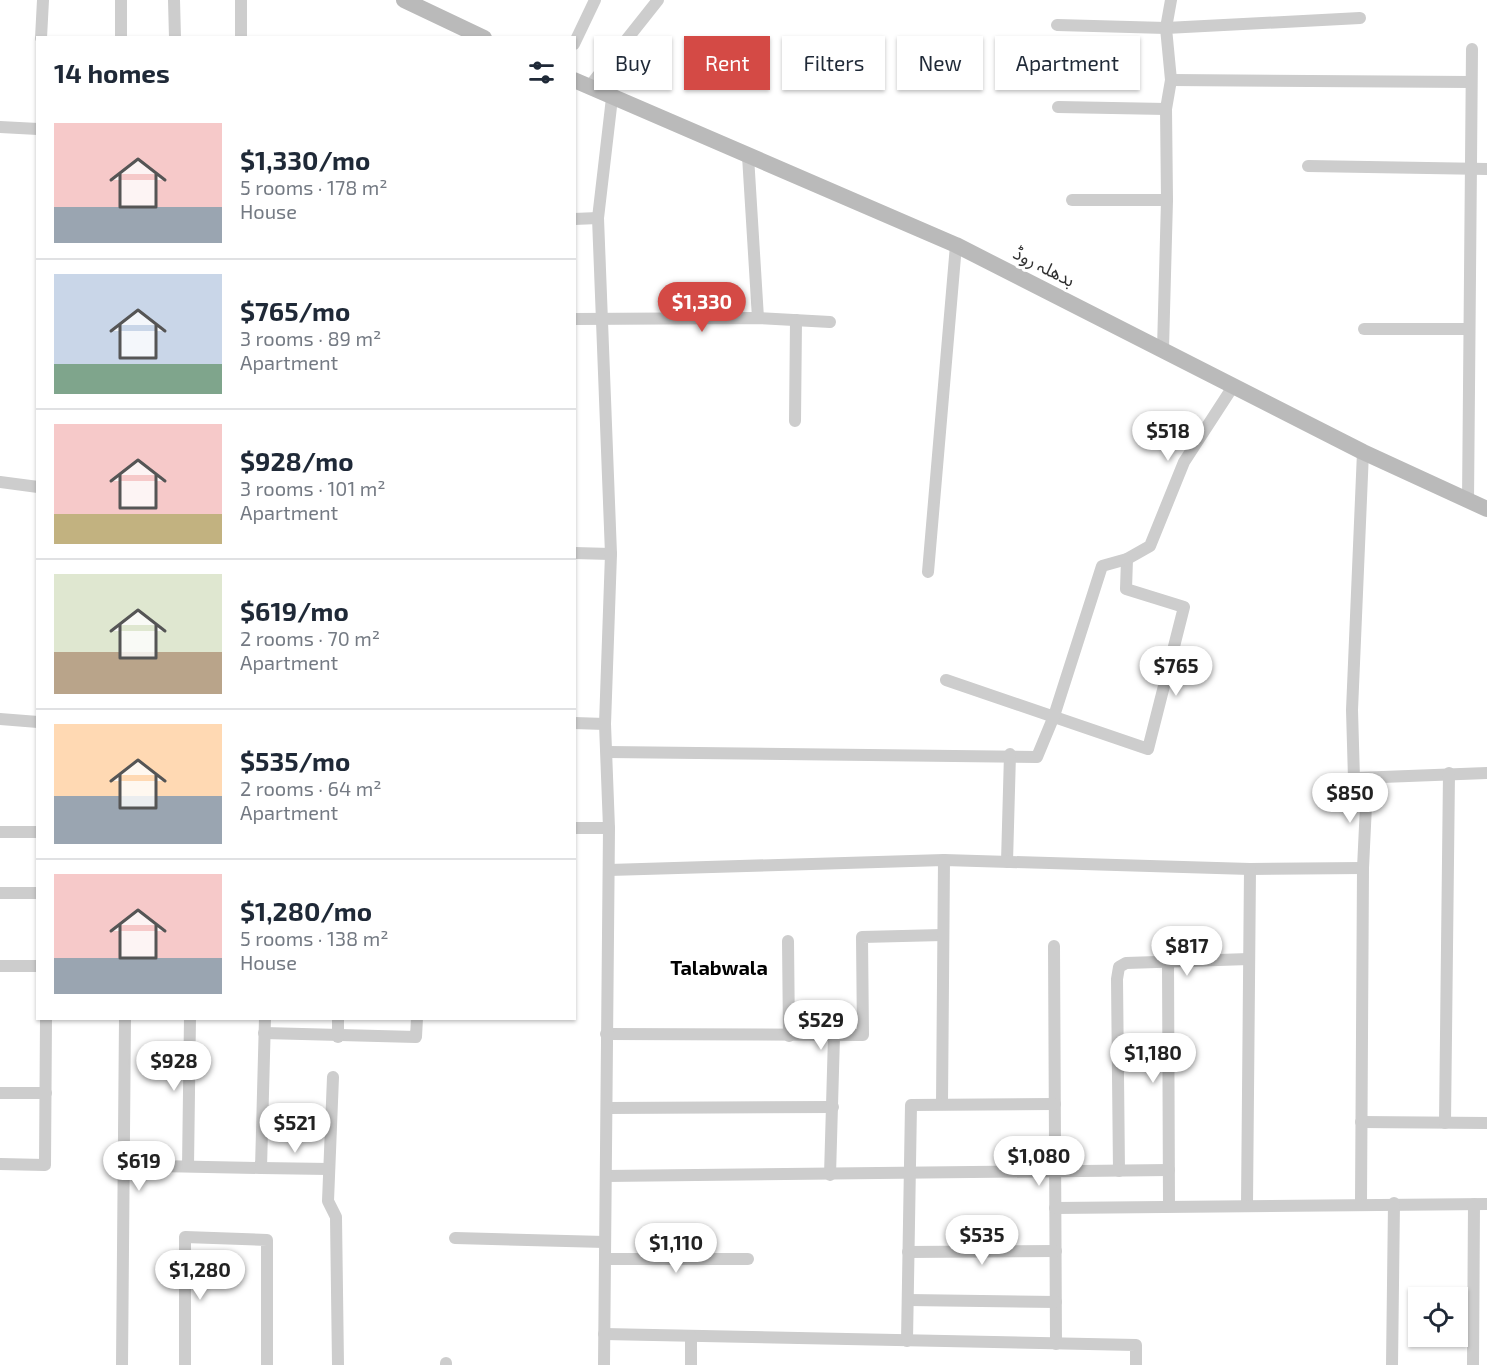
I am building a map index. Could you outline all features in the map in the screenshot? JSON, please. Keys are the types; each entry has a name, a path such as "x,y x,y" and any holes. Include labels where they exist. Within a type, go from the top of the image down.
{"main road":[{"path":"404,0 480,36"},
{"name":"بدھلہ روڈ","path":"582,84 956,245 1363,452 1487,509"}],"street":[{"path":"41,36 43,0"},
{"path":"120,36 121,0"},
{"path":"174,0 175,36"},
{"path":"241,0 241,36"},
{"path":"576,40 595,0"},
{"path":"582,84 658,0"},
{"path":"1163,349 1167,200 1166,109 1171,80 1167,28 1171,0"},
{"path":"1057,25 1167,28 1360,18"},
{"path":"1468,501 1472,49"},
{"path":"1171,80 1471,82"},
{"path":"604,1365 609,870 608,752 605,724 611,554 598,218 612,98"},
{"path":"1058,107 1166,109"},
{"path":"0,127 36,129"},
{"path":"748,156 758,318"},
{"path":"1308,166 1487,169"},
{"path":"1072,200 1167,200"},
{"path":"576,219 598,218"},
{"path":"928,572 956,245"},
{"path":"576,319 758,318 830,322"},
{"path":"795,422 796,320"},
{"path":"1364,328 1469,329"},
{"path":"608,752 1010,754 1037,757 1054,716 1102,566 1127,559 1150,546 1184,462 1234,385"},
{"path":"1354,778 1352,710 1363,452"},
{"path":"0,482 36,487"},
{"path":"576,554 611,554"},
{"path":"946,680 1148,749 1184,607 1126,589 1127,559"},
{"path":"0,719 36,722"},
{"path":"576,723 605,724"},
{"path":"1007,862 1010,754"},
{"path":"1354,778 1487,772"},
{"path":"1445,1123 1449,773"},
{"path":"1354,778 1367,784 1363,868 1360,1203"},
{"path":"576,828 609,828"},
{"path":"0,832 36,832"},
{"path":"609,870 944,860 1250,869 1363,868"},
{"path":"942,1104 944,860"},
{"path":"1247,1205 1250,869"},
{"path":"0,893 36,893"},
{"path":"606,1034 863,1035 862,937 943,935"},
{"path":"788,941 789,1036"},
{"path":"1054,946 1056,1344"},
{"path":"1119,1171 1117,979 1119,967 1126,963 1249,959"},
{"path":"1168,962 1169,1206"},
{"path":"0,966 36,966"},
{"path":"0,1164 45,1165 46,1020"},
{"path":"122,1365 125,1020"},
{"path":"188,1166 189,1020"},
{"path":"261,1168 265,1020"},
{"path":"338,1020 338,1036"},
{"path":"264,1033 416,1037 417,1020"},
{"path":"830,1175 834,1036"},
{"path":"333,1077 328,1201 336,1217 338,1365"},
{"path":"0,1093 46,1093"},
{"path":"907,1341 911,1105 1055,1104"},
{"path":"607,1108 833,1107"},
{"path":"1361,1122 1487,1123"},
{"path":"158,1166 329,1169"},
{"path":"606,1176 1168,1170"},
{"path":"1055,1208 1360,1203 1487,1204"},
{"path":"1392,1365 1394,1203"},
{"path":"1473,1365 1474,1204"},
{"path":"185,1365 185,1237 267,1240 267,1365"},
{"path":"455,1238 605,1242"},
{"path":"908,1252 1056,1251"},
{"path":"605,1259 748,1259"},
{"path":"908,1300 1056,1302"},
{"path":"604,1334 1136,1345 1136,1365"},
{"path":"691,1336 691,1365"}],"district":[{"name":"Talabwala","path":"719,968"}]}
